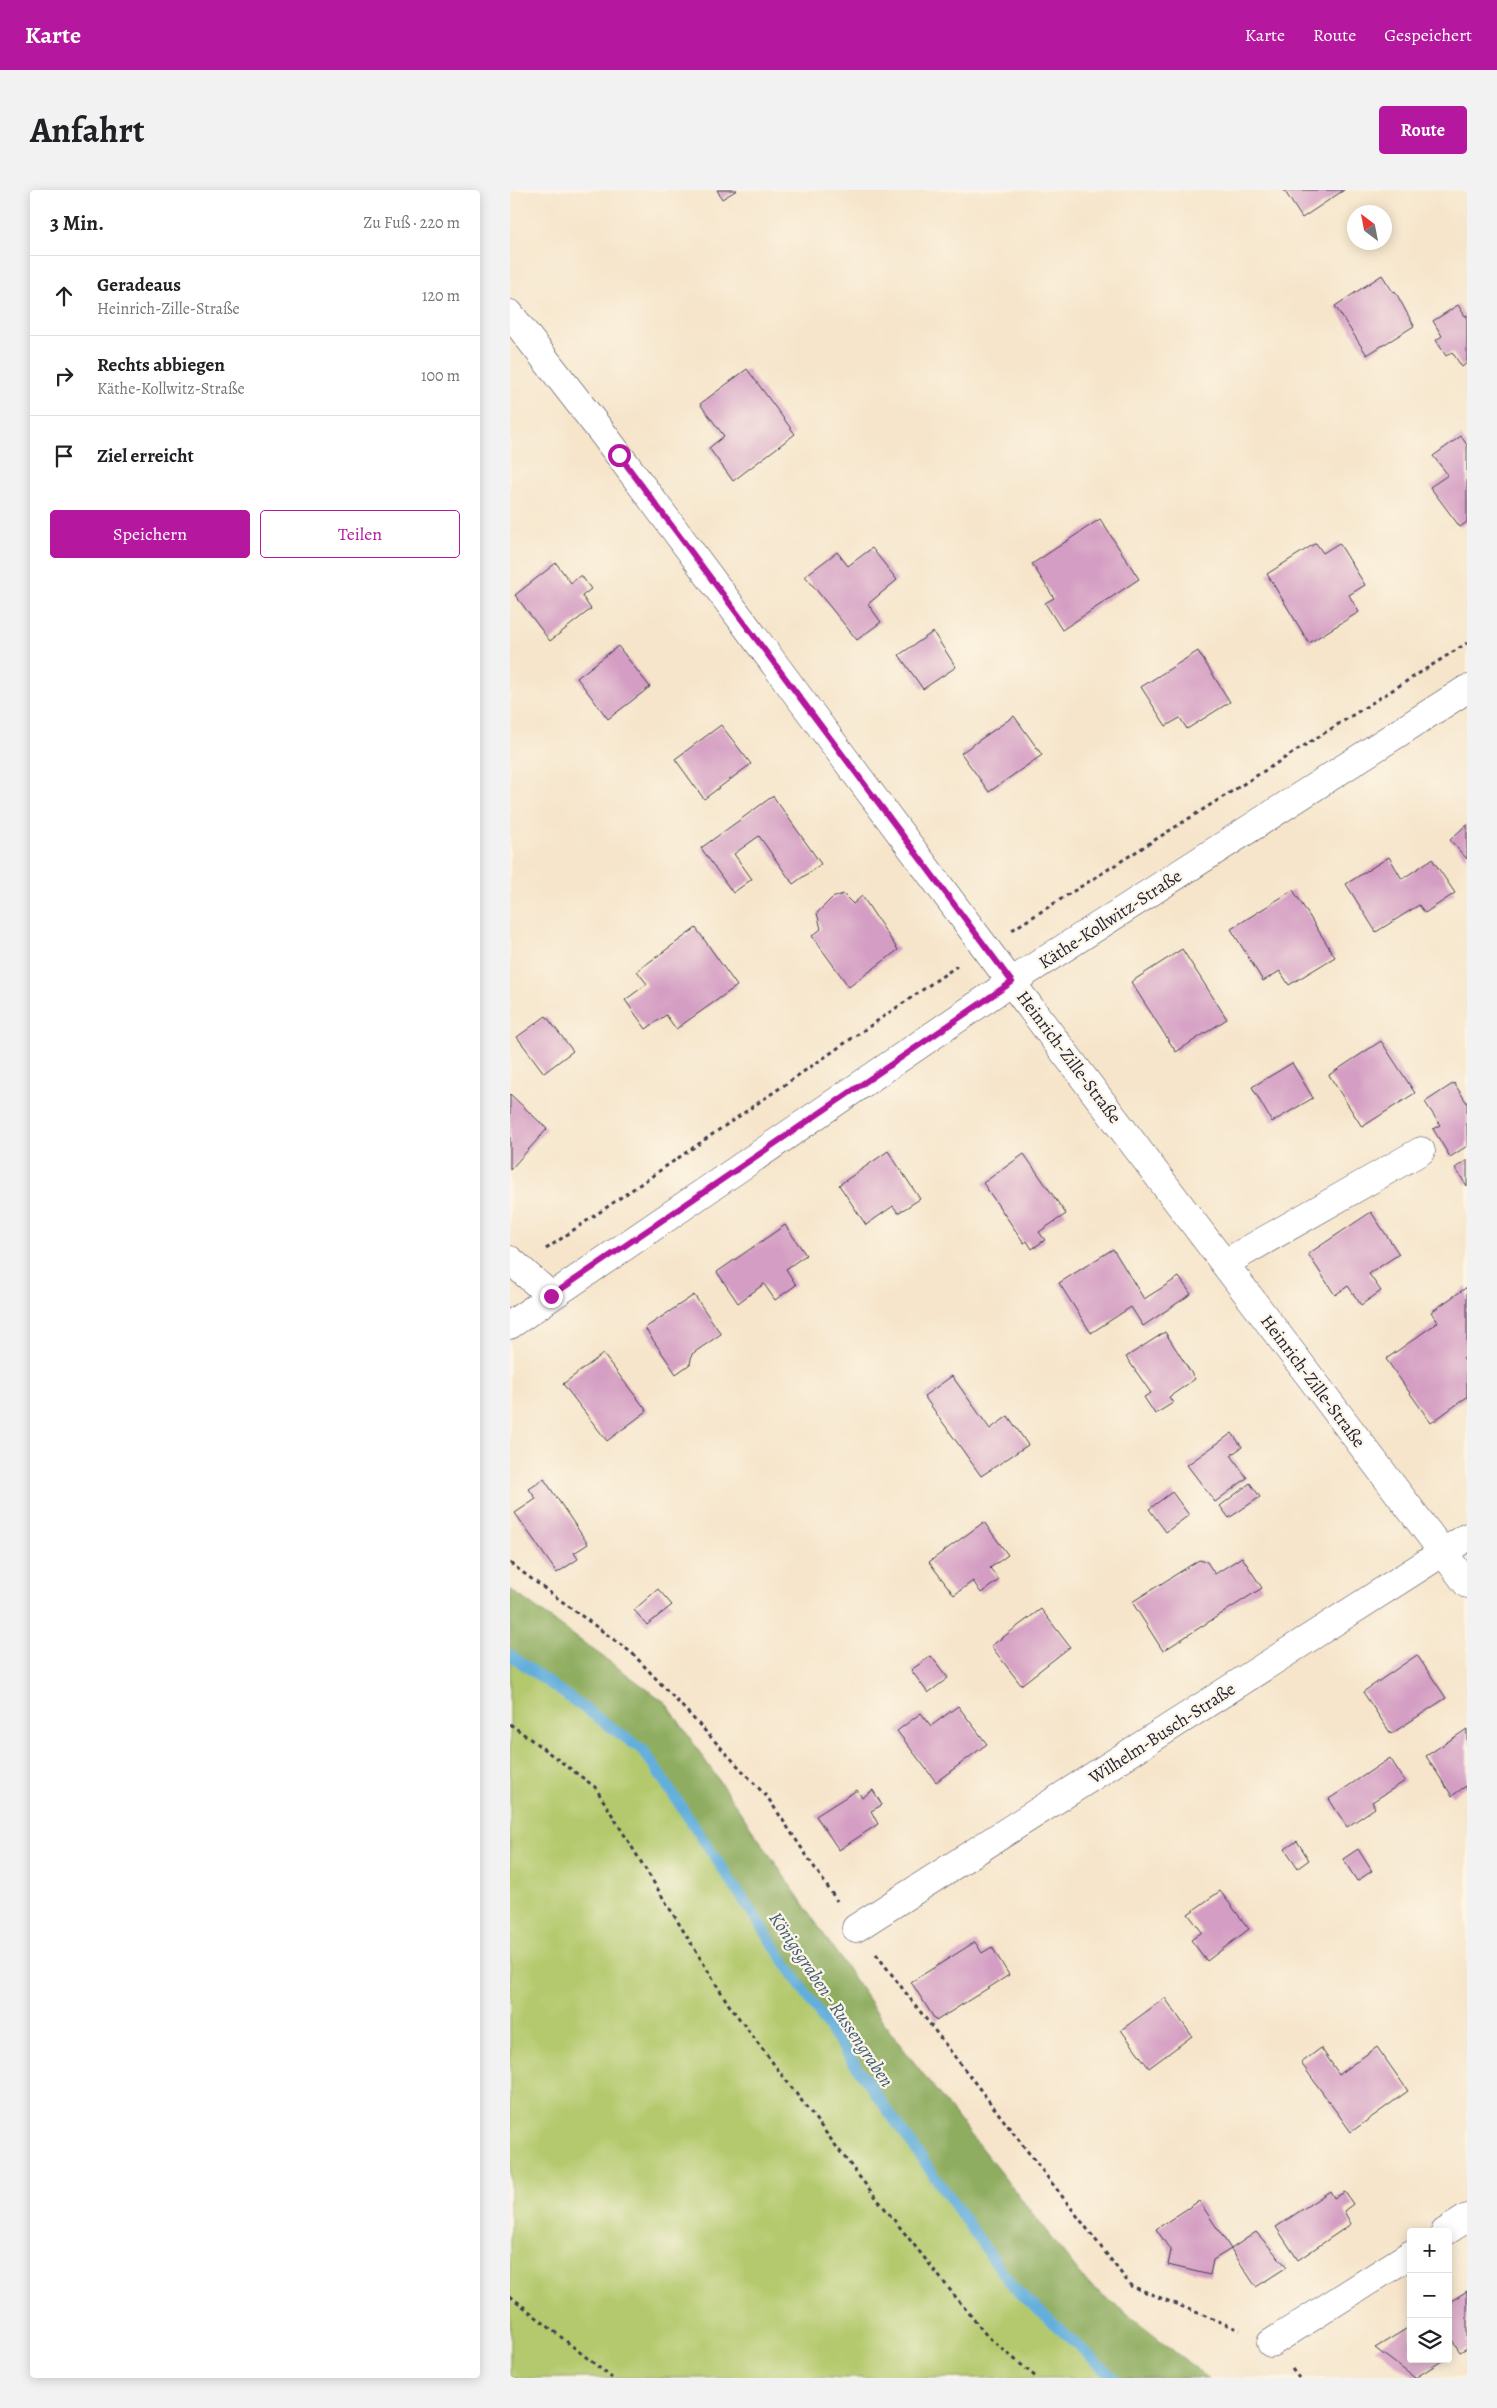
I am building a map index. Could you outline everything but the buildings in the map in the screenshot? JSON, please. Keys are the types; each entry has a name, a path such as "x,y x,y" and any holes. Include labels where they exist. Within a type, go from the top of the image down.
{"street":[{"name":"Heinrich-Zille-Straße","path":"510,314 604,435 1012,982 1467,1584"},
{"name":"Käthe-Kollwitz-Straße","path":"510,1325 1012,982 1467,690"},
{"path":"1225,1263 1421,1151"},
{"path":"510,1260 551,1296"},
{"name":"Wilhelm-Busch-Straße","path":"856,1928 1444,1554 1467,1537"},
{"path":"1452,2228 1467,2218"},
{"path":"1271,2343 1407,2257"}],"path":[{"path":"510,1563 639,1660 768,1798 856,1928 1131,2286 1271,2343 1299,2378"},
{"path":"510,1724 595,1787 729,2005 858,2175 988,2336 1038,2378"},
{"path":"510,2296 612,2378"}],"green space":[{"path":"510,1589 666,1703 891,2033 1086,2282 1208,2378 1114,2378 1013,2287 822,2018 644,1751 510,1655"},
{"path":"510,1655 644,1751 1013,2287 1114,2378 510,2378"}],"waterway":[{"name":"Königsgraben - Russengraben","path":"510,1655 644,1751 822,2018 1013,2287 1114,2378"}],"route":[{"path":"551,1296 1012,982 619,455"}]}
